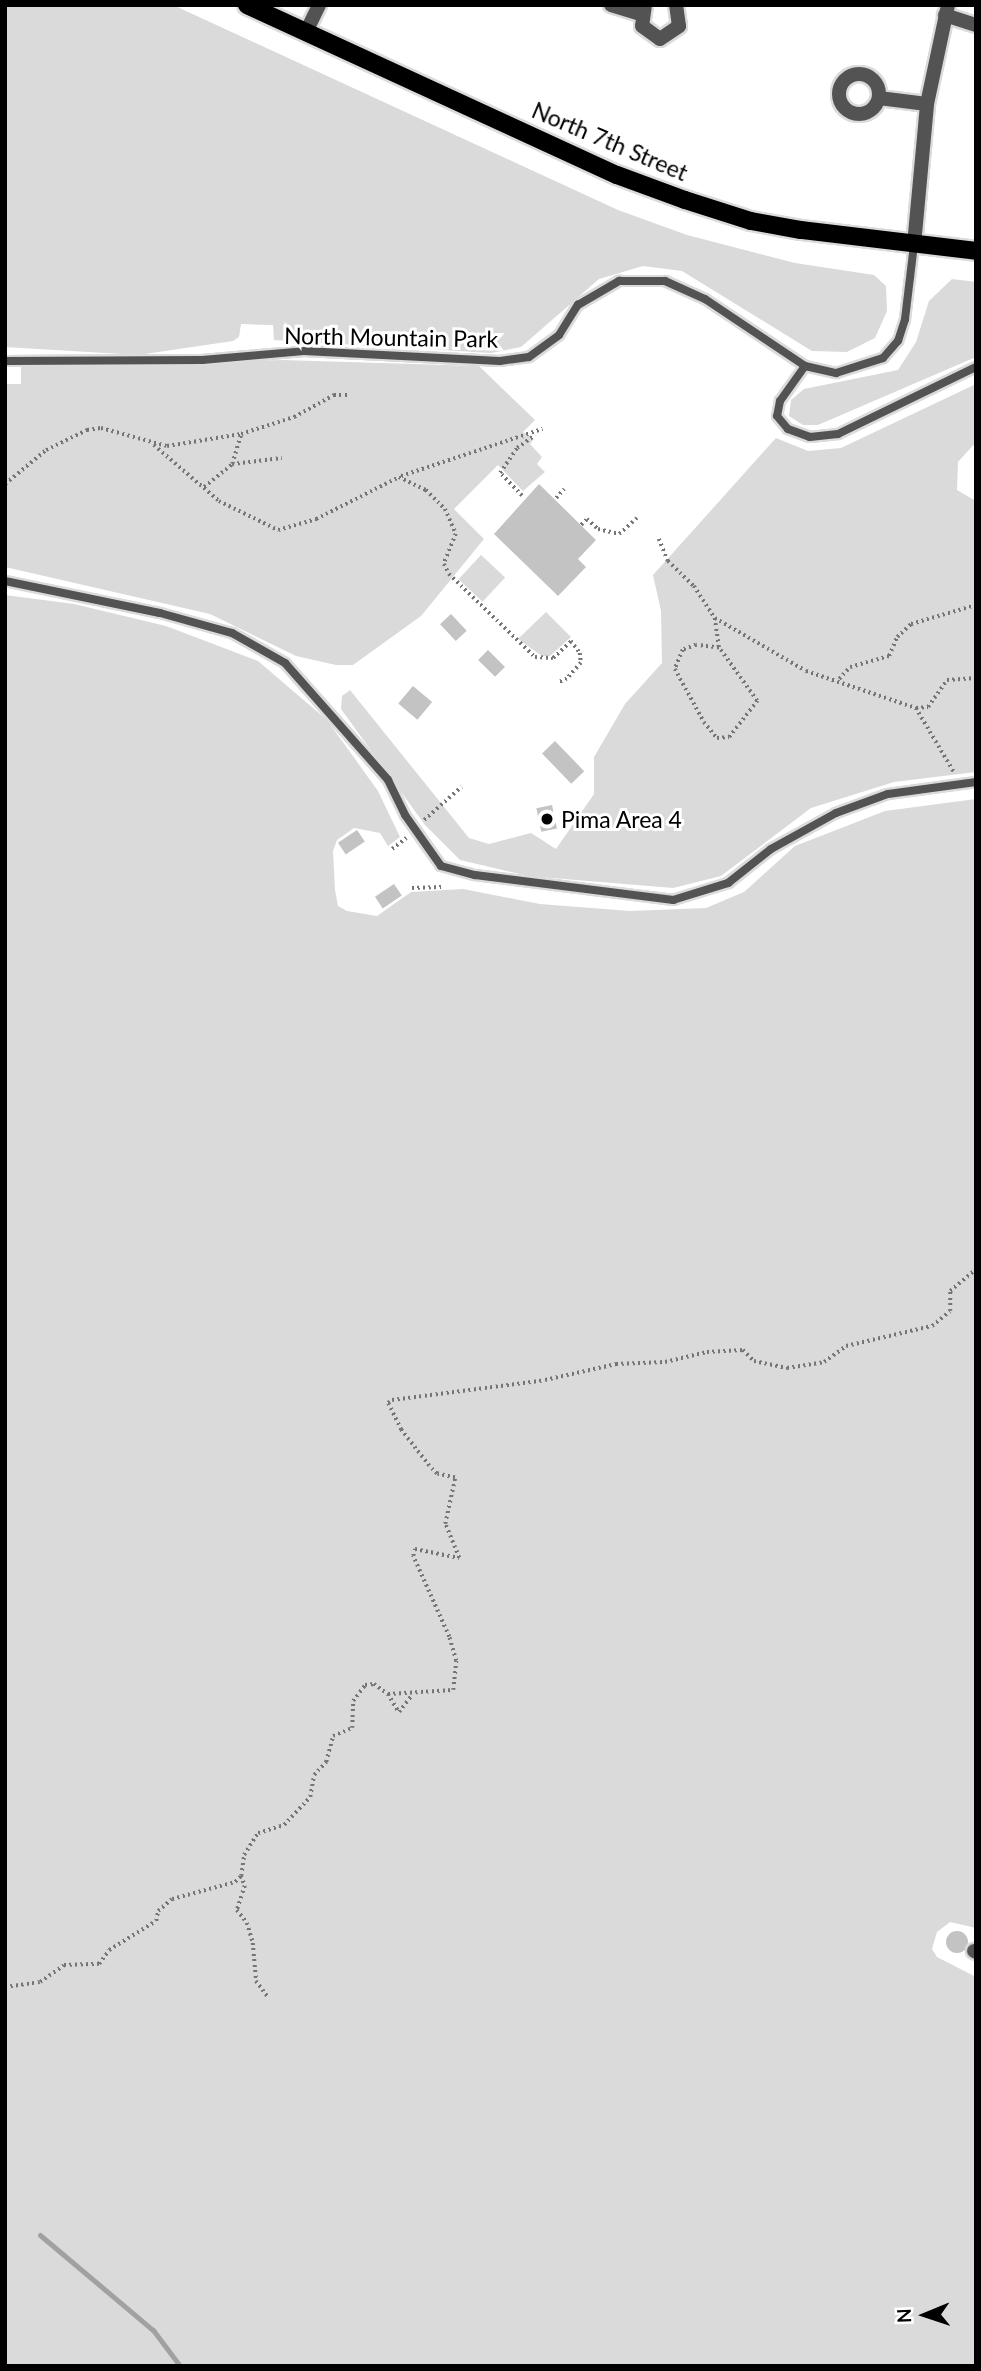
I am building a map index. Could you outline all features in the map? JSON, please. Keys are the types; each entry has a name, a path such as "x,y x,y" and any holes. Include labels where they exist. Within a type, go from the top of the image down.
{"main road":[{"name":"North 7th Street","path":"247,5 617,175 685,200 751,220 914,245 976,251"}],"street":[{"path":"306,32 319,5"},
{"path":"611,5 643,10 647,33 667,38 681,20 676,5"},
{"path":"914,245 927,104 947,10 976,25"},
{"path":"879,98 927,104"}],"lane":[{"name":"North Mountain Park","path":"5,361 202,360 304,351 443,360 530,357 559,335 578,305 619,281 665,281 705,299 805,366 836,373 883,358 898,341 905,319 914,245"},
{"path":"805,366 780,401 777,416 788,429 810,437 838,433 976,367"},
{"path":"5,581 112,602 232,633 285,663 388,780 414,830 441,866 540,885 673,900 727,883 771,849 836,813 888,793 976,782"}],"path":[{"path":"154,445 241,434 294,417 334,395 347,395"},
{"path":"5,484 46,450 88,430 101,428 154,445 204,487 261,524 288,529 400,477 542,429 517,448 500,473 522,496"},
{"path":"232,464 241,434"},
{"path":"204,487 232,464 282,458"},
{"path":"400,477 426,490 445,509 456,534 444,564 458,583 535,657 553,658 571,641 580,653 581,663 568,679 558,683"},
{"path":"556,498 564,489"},
{"path":"581,525 587,519 598,529 619,534 637,519"},
{"path":"659,539 668,561 694,586 715,618 719,648 757,701 729,737 718,738 704,722 676,669 683,650 696,645 719,648"},
{"path":"839,679 850,667 889,656 897,637 911,624 976,606"},
{"path":"715,618 792,664 916,708 928,707 947,680 976,678"},
{"path":"916,708 954,773 965,776"},
{"path":"392,849 461,787"},
{"path":"411,888 441,887"},
{"path":"388,1695 411,1696 453,1690 456,1661 449,1637 412,1556 415,1549 459,1558 444,1524 455,1478 437,1474 429,1466 401,1430 388,1404 391,1400 545,1380 616,1364 665,1362 707,1352 743,1350 754,1361 787,1368 824,1362 846,1346 932,1325 950,1311 950,1292 976,1269"},
{"path":"269,1998 256,1981 247,1923 237,1910 245,1886 241,1876 244,1855 258,1833 284,1825 310,1797 314,1775 326,1762 333,1736 352,1728 350,1709 355,1694 369,1683 388,1695 399,1712 411,1696"},
{"path":"5,1987 40,1982 64,1965 99,1964 109,1950 156,1921 158,1911 172,1899 214,1890 241,1876"}],"shaded area":[{"path":"5,5 173,5 618,210 687,235 795,263 874,275 886,286 887,311 875,338 847,352 812,351 682,271 643,266 599,279 521,347 491,353 274,340 273,325 241,324 239,337 233,341 138,355 5,347"},
{"path":"952,279 976,282 976,357 818,425 803,425 789,416 791,400 804,389 898,370 916,342 929,301"},
{"path":"282,360 479,366 535,420 523,432 534,439 530,444 542,457 537,464 545,472 523,491 498,465 454,509 484,539 421,616 353,665 336,665 296,656 210,614 5,567 5,384 21,384 21,367"},
{"path":"976,384 976,442 958,462 957,490 976,501 976,772 894,782 811,808 721,876 673,888 528,876 460,860 425,825 341,709 342,696 350,690 469,838 489,844 531,833 556,849 594,794 594,757 625,704 662,663 661,611 653,575 776,438 808,451 841,448"},
{"path":"481,555 505,578 483,602 458,579"},
{"path":"5,595 74,604 166,626 258,661 327,720 378,791 400,837 388,846 380,833 354,828 337,840 333,851 335,890 338,906 347,911 377,916 411,892 463,889 540,904 630,911 706,908 744,892 795,846 885,811 976,799 976,1928 950,1922 937,1932 932,1949 937,1957 976,1977 976,2366 5,2366"},
{"path":"546,612 571,637 550,656 542,656 518,639"}],"building":[{"path":"539,484 596,540 578,559 586,567 558,596 494,534"},
{"path":"451,614 467,631 456,641 440,624"},
{"path":"488,650 505,667 495,677 478,660"},
{"path":"413,686 432,702 417,720 398,704"},
{"path":"555,741 584,771 571,784 542,754"},
{"name":"Pima Area 4","path":"552,805 557,828 541,832 536,808"},
{"path":"357,830 365,842 346,854 338,843"},
{"path":"394,884 402,896 383,908 375,897"},
{"path":"957,1931 965,1934 968,1942 965,1950 957,1953 949,1950 946,1942 949,1934"}],"waterway":[{"path":"40,2235 153,2330 180,2366"}],"place":[{"name":"Pima Area 4","path":"547,819"}]}
